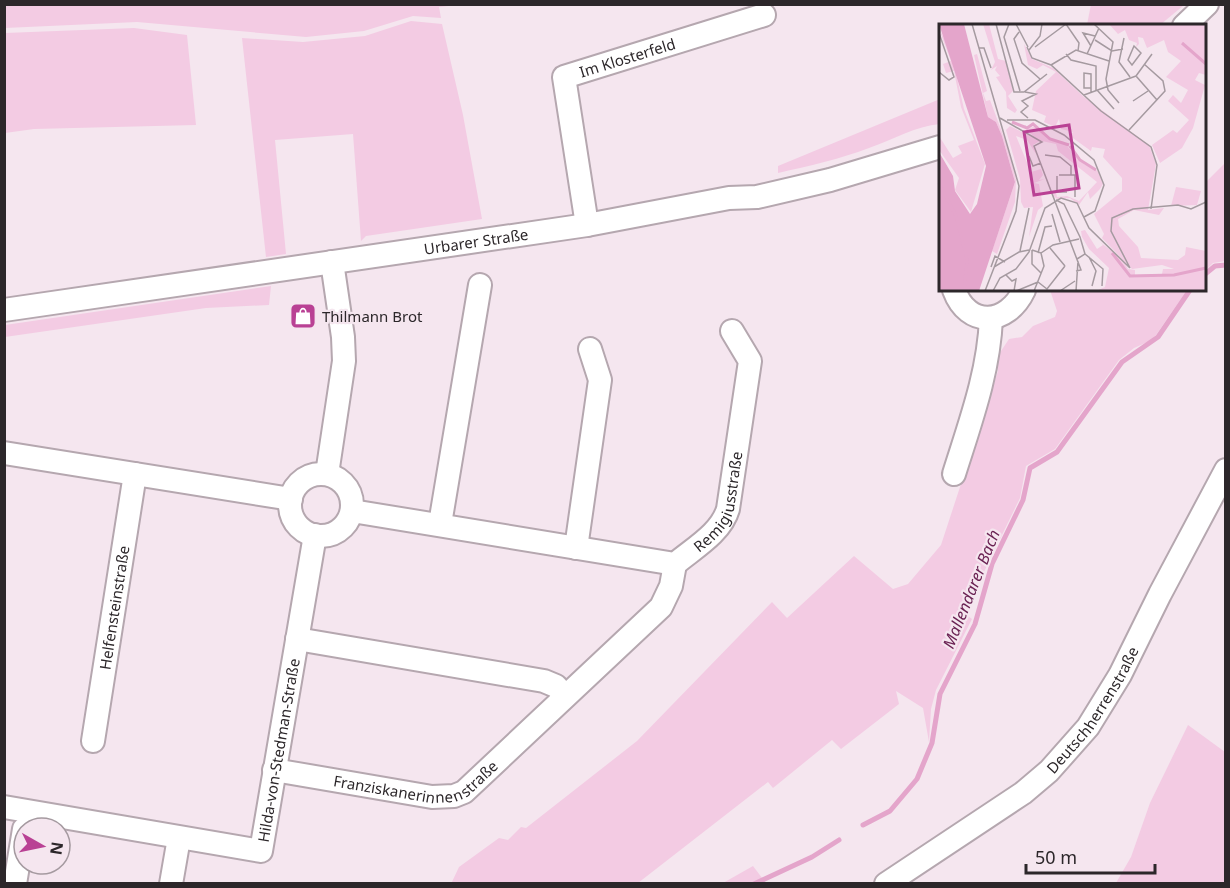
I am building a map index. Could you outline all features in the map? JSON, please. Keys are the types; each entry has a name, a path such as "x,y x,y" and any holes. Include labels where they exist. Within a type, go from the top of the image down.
{"street":[{"path":"1186,24 1207,4"},
{"name":"Im Klosterfeld","path":"587,225 564,77 764,15"},
{"name":"Urbarer Straße","path":"4,309 587,225 729,198 757,197 841,177 939,147"},
{"path":"327,474 344,361 343,337 332,262"},
{"path":"440,524 480,285"},
{"path":"954,291 959,301 974,314 991,318 1007,313 1023,291"},
{"path":"954,474 984,376 990,343 991,318"},
{"name":"Remigiusstraße","path":"352,511 675,564 719,528 728,509 750,361 732,331"},
{"path":"576,548 600,380 590,350"},
{"path":"4,453 291,499"},
{"name":"Deutschherrenstraße","path":"886,884 1023,792 1048,771 1088,727 1120,675 1226,470"},
{"name":"Helfensteinstraße","path":"93,741 135,474"},
{"path":"317,474 327,474 336,477 350,491 352,511 349,520 334,534 315,536 298,526 290,509 291,499 300,482 317,474"},
{"name":"Hilda-von-Stedman-Straße","path":"72,827 179,838 261,851 315,536"},
{"name":"Franziskanerinnenstraße","path":"274,770 432,797 454,796 464,792 661,607 671,586 675,564"},
{"path":"297,639 544,681 556,686 565,696"},
{"name":"Hilda-von-Stedman-Straße","path":"4,807 17,816"},
{"path":"171,884 179,838"}],"shaded area":[{"path":"1091,4 1184,4 1161,24 1087,24"},
{"path":"4,5 458,5 439,7 441,18 413,16 364,31 306,37 137,22 5,28"},
{"path":"411,21 442,24 463,115 482,219 366,236 361,241 353,134 275,140 286,254 266,257 242,38 303,42 365,36"},
{"path":"134,28 187,35 196,125 34,129 5,133 5,33"},
{"path":"939,99 939,124 913,130 847,156 813,165 778,173 778,166"},
{"path":"1225,163 1225,261 1213,263 1206,270 1206,182"},
{"path":"271,286 269,305 206,308 5,337 5,325"},
{"path":"1050,291 1186,291 1156,335 1119,360 1055,449 1026,466 1020,498 964,613 972,619 936,690 931,709 929,742 923,708 896,691 899,704 841,749 832,740 773,788 768,782 638,883 451,884 459,867 499,838 508,840 521,827 526,828 637,741 772,602 787,618 854,556 893,589 908,584 941,545 998,371 997,357 1009,339 1022,337 1033,326 1055,317 1057,311"},
{"path":"1188,725 1225,752 1225,883 1116,883 1131,857 1150,803"},
{"path":"753,866 766,883 723,883"}],"waterway":[{"name":"Mallendarer Bach","path":"1206,273 1215,266 1226,265"},
{"name":"Mallendarer Bach","path":"863,825 890,811 917,779 932,743 940,694 975,624 992,564 1023,500 1030,468 1057,452 1122,362 1158,337 1189,291"},
{"name":"Mallendarer Bach","path":"754,884 812,857 839,840"}],"place":[{"name":"Thilmann Brot","path":"303,316"}]}
